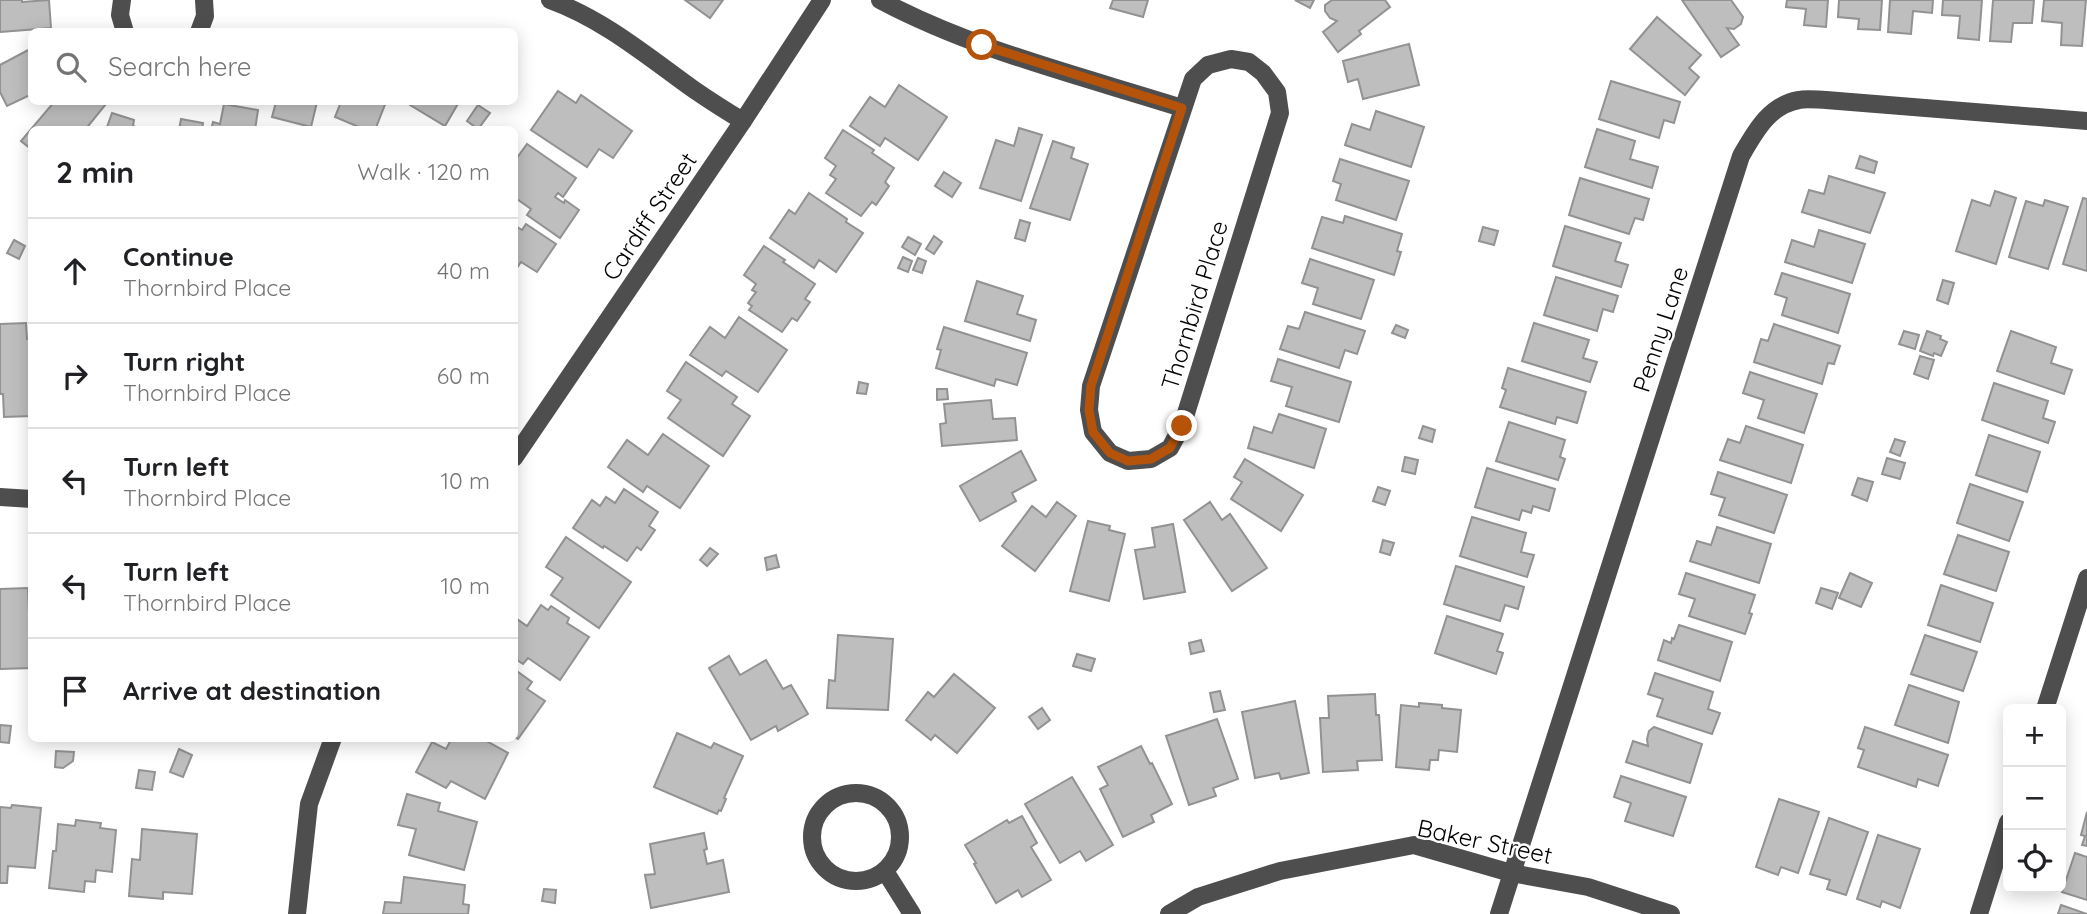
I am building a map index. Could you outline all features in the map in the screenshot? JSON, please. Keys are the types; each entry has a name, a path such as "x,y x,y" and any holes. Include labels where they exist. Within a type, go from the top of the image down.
{"street":[{"path":"122,0 120,16 124,28"},
{"path":"201,28 205,16 204,0"},
{"path":"550,0 574,9 635,46 696,91 743,121"},
{"name":"Cardiff Street","path":"518,452 822,0"},
{"path":"880,0 920,20 982,45 1182,108"},
{"name":"Thornbird Place","path":"1231,59 1249,62 1263,73 1277,92 1280,113 1182,426 1170,448 1151,459 1128,461 1110,453 1093,432 1089,410 1091,386 1182,108 1193,79 1208,65 1231,59"},
{"name":"Penny Lane","path":"1499,914 1741,156 1757,128 1776,109 1799,100 2087,121"},
{"path":"0,497 28,499"},
{"path":"2047,704 2087,578"},
{"path":"297,914 309,804 332,742"},
{"path":"849,794 865,794 878,799 890,809 897,821 900,844 895,859 885,871 866,881 847,881 830,874 819,863 811,841 813,826 817,815 827,804 849,794"},
{"path":"1979,914 2005,830"},
{"name":"Baker Street","path":"1169,914 1198,897 1280,871 1414,845 1511,873 1588,887 1671,914"},
{"path":"885,871 912,914"}],"building":[{"path":"0,0 49,0 51,28 0,32"},
{"path":"685,0 723,0 710,18"},
{"path":"1113,0 1148,0 1143,17 1110,8"},
{"path":"1295,0 1314,0 1310,8"},
{"path":"1332,0 1385,0 1390,7 1359,31 1361,34 1338,52 1323,32 1337,21 1330,18 1325,11 1325,5"},
{"path":"1682,0 1731,0 1743,17 1741,24 1734,29 1727,28 1739,45 1721,57"},
{"path":"1787,0 1828,0 1826,27 1804,25 1806,9 1786,7"},
{"path":"1839,0 1882,0 1880,30 1858,29 1859,19 1838,17"},
{"path":"1890,0 1933,0 1932,13 1913,11 1911,34 1888,32"},
{"path":"1943,0 1982,0 1979,40 1958,38 1960,16 1942,15"},
{"path":"1993,0 2034,0 2032,23 2013,23 2011,42 1990,41"},
{"path":"2044,0 2086,0 2082,46 2061,45 2062,23 2042,21"},
{"path":"1657,17 1701,55 1689,68 1699,77 1685,95 1630,49"},
{"path":"1409,44 1419,85 1363,99 1358,79 1348,82 1343,61"},
{"path":"28,50 28,96 7,106 0,92 0,65"},
{"path":"1611,81 1680,102 1674,123 1664,120 1659,138 1599,119"},
{"path":"899,85 947,117 918,160 885,138 880,146 850,126 870,97 885,107"},
{"path":"558,91 576,103 581,95 632,131 613,158 599,149 587,167 531,130"},
{"path":"51,105 105,105 88,126 34,126"},
{"path":"224,105 258,110 256,126 212,126 213,122 220,124"},
{"path":"275,105 316,105 311,126 272,117"},
{"path":"340,105 385,105 377,126 356,126 335,117"},
{"path":"410,105 457,105 445,126"},
{"path":"478,105 490,113 480,126 474,126 467,121"},
{"path":"1376,111 1424,127 1411,167 1345,145 1352,124 1370,130"},
{"path":"112,113 134,120 133,126 107,126"},
{"path":"181,119 203,123 203,126 180,126"},
{"path":"1019,128 1042,135 1021,201 980,188 996,140 1014,146"},
{"path":"1597,129 1635,141 1630,159 1658,167 1652,188 1585,167"},
{"path":"843,130 874,150 872,153 894,168 885,182 889,186 876,205 872,202 861,216 826,193 836,179 830,175 836,166 825,158"},
{"path":"28,133 28,147 21,141"},
{"path":"1053,141 1074,148 1071,158 1088,164 1070,220 1030,208"},
{"path":"527,144 576,178 563,197 558,193 555,197 564,203 565,200 579,210 560,238 527,215 531,209 518,200 518,156"},
{"path":"1860,156 1877,162 1874,173 1856,168"},
{"path":"1340,159 1409,181 1396,220 1336,200 1341,184 1333,181"},
{"path":"944,172 961,183 952,197 935,186"},
{"path":"1829,176 1885,193 1870,233 1802,212 1809,190 1824,194"},
{"path":"1580,178 1649,199 1643,220 1635,218 1629,234 1569,215"},
{"path":"1995,191 2016,198 1996,264 1956,251 1972,200 1990,206"},
{"path":"809,193 863,233 836,272 819,260 814,268 770,238 789,210 795,214"},
{"path":"2083,198 2087,199 2087,271 2063,264"},
{"path":"2045,200 2068,207 2048,269 2009,257 2026,201 2043,206"},
{"path":"1345,216 1402,234 1397,251 1401,252 1394,275 1312,248 1322,217 1343,223"},
{"path":"1020,220 1030,223 1025,241 1015,238"},
{"path":"526,224 556,244 537,272 521,262 518,266 518,228 522,230"},
{"path":"1565,226 1621,243 1615,261 1628,265 1621,287 1553,266"},
{"path":"1483,227 1498,231 1494,245 1479,241"},
{"path":"1819,230 1865,244 1852,283 1785,262 1792,240 1814,247"},
{"path":"934,236 942,242 934,254 926,249"},
{"path":"908,237 921,244 915,255 902,247"},
{"path":"14,240 25,246 19,259 7,253"},
{"path":"764,246 815,284 805,299 810,302 797,321 792,318 782,332 749,310 752,306 748,303 756,292 752,290 756,284 744,275"},
{"path":"903,257 912,261 908,272 898,268"},
{"path":"918,258 926,261 922,273 913,270"},
{"path":"1310,259 1374,280 1361,319 1313,304 1318,288 1302,283"},
{"path":"1782,273 1850,294 1838,333 1782,315 1787,298 1775,294"},
{"path":"1556,277 1618,296 1613,312 1603,309 1597,331 1544,315"},
{"path":"1943,280 1954,283 1948,304 1937,300"},
{"path":"977,281 1023,296 1017,314 1036,320 1030,341 965,321"},
{"path":"1305,312 1365,331 1357,354 1345,350 1339,368 1280,349 1288,326 1299,329"},
{"path":"739,317 787,350 758,392 726,371 722,376 690,355 710,327 725,338"},
{"path":"26,323 28,416 4,417 3,394 0,394 0,324"},
{"path":"1534,323 1589,340 1583,358 1597,362 1590,382 1522,361"},
{"path":"1774,324 1840,346 1834,364 1828,363 1822,384 1754,362 1761,339 1768,341"},
{"path":"1396,325 1408,330 1405,338 1392,333"},
{"path":"944,327 1027,353 1017,385 996,379 994,386 936,368 941,350 937,349"},
{"path":"1904,331 1919,335 1915,349 1899,344"},
{"path":"1927,331 1941,336 1940,339 1947,342 1941,356 1920,351"},
{"path":"2011,331 2056,347 2051,363 2072,370 2064,394 1997,371"},
{"path":"1920,356 1934,360 1928,379 1914,374"},
{"path":"1278,359 1351,382 1339,422 1286,406 1292,387 1271,381"},
{"path":"686,362 737,397 732,404 750,416 723,456 668,418 681,400 667,391"},
{"path":"1508,368 1586,392 1577,423 1557,417 1555,424 1500,407 1506,390 1502,388"},
{"path":"1750,372 1817,394 1804,433 1758,418 1764,400 1743,393"},
{"path":"859,382 868,384 866,394 857,393"},
{"path":"1994,383 2048,401 2043,418 2055,422 2048,443 1982,420"},
{"path":"937,389 947,389 948,399 937,400"},
{"path":"991,400 993,419 1015,418 1017,440 942,446 940,424 946,423 944,404"},
{"path":"1279,414 1326,429 1314,468 1248,448 1254,427 1272,433"},
{"path":"1509,422 1565,440 1560,457 1565,459 1558,480 1496,461"},
{"path":"1423,426 1435,430 1432,442 1419,438"},
{"path":"1746,426 1803,445 1791,483 1720,460 1728,439 1740,443"},
{"path":"663,434 709,466 680,508 647,486 643,492 608,467 627,440 648,455"},
{"path":"1989,435 2040,452 2027,492 1976,475"},
{"path":"1895,439 1905,442 1900,456 1890,452"},
{"path":"1021,451 1036,480 1012,493 1016,501 980,521 960,486"},
{"path":"1405,457 1418,460 1415,474 1402,471"},
{"path":"1887,458 1905,463 1900,479 1882,474"},
{"path":"1245,459 1303,495 1281,531 1231,499 1242,482 1234,477"},
{"path":"1487,468 1555,489 1549,511 1533,506 1531,513 1522,510 1519,520 1475,507"},
{"path":"1718,472 1787,495 1774,533 1719,515 1725,498 1711,494"},
{"path":"1858,478 1873,482 1867,501 1852,495"},
{"path":"1970,484 2023,502 2009,541 1957,523"},
{"path":"1378,487 1390,491 1385,505 1373,501"},
{"path":"624,489 658,512 649,526 655,530 641,550 637,547 627,561 573,528 592,500 600,506 606,497 615,503"},
{"path":"1057,502 1076,516 1035,571 1002,546 1032,506 1046,517"},
{"path":"1210,502 1222,520 1230,514 1267,568 1232,591 1184,520"},
{"path":"1472,517 1526,533 1521,552 1534,555 1527,577 1460,556"},
{"path":"1088,521 1110,526 1109,530 1125,534 1109,601 1070,591"},
{"path":"1173,524 1185,592 1144,599 1135,550 1155,547 1152,528"},
{"path":"1717,527 1771,544 1759,583 1690,561 1697,541 1711,545"},
{"path":"1958,535 2009,552 1996,591 1944,574"},
{"path":"566,537 631,582 599,628 551,595 563,578 546,567"},
{"path":"1383,540 1394,543 1390,555 1380,552"},
{"path":"710,548 718,554 707,566 700,560"},
{"path":"776,555 779,567 767,570 765,558"},
{"path":"1456,566 1524,587 1518,609 1505,605 1500,621 1444,604"},
{"path":"1686,573 1755,595 1745,634 1689,616 1695,599 1679,594"},
{"path":"1850,573 1872,583 1861,607 1839,598"},
{"path":"1941,585 1993,603 1980,642 1928,625"},
{"path":"28,588 28,668 0,669 0,589"},
{"path":"1821,588 1838,593 1832,609 1816,603"},
{"path":"541,605 548,610 551,606 569,618 567,623 589,637 560,680 528,658 523,664 518,661 518,620 527,626"},
{"path":"1447,616 1503,634 1497,651 1503,653 1496,674 1435,653"},
{"path":"1679,625 1732,642 1720,681 1658,660 1664,640 1671,643"},
{"path":"838,635 893,639 888,710 827,708 829,680 835,681"},
{"path":"1925,635 1977,652 1963,691 1911,674"},
{"path":"1201,640 1204,651 1191,654 1189,643"},
{"path":"1077,654 1095,659 1091,671 1073,666"},
{"path":"729,656 740,675 766,660 783,689 791,685 808,714 778,731 776,726 751,740 709,668"},
{"path":"518,672 532,682 527,689 545,701 518,739"},
{"path":"1655,673 1713,692 1708,709 1720,713 1712,734 1657,716 1663,699 1648,694"},
{"path":"954,674 995,708 957,753 935,735 931,740 906,720 928,692 934,697"},
{"path":"1909,685 1959,702 1948,743 1895,725"},
{"path":"1220,691 1225,710 1214,712 1210,693"},
{"path":"1375,694 1382,760 1357,761 1358,770 1323,772 1320,718 1329,718 1328,696"},
{"path":"1295,701 1309,773 1281,779 1279,773 1255,778 1242,712"},
{"path":"1419,703 1461,710 1457,752 1439,750 1438,760 1430,760 1429,770 1396,767 1401,705 1419,707"},
{"path":"1042,708 1050,720 1038,729 1029,717"},
{"path":"1217,719 1238,779 1213,788 1216,796 1189,805 1166,736"},
{"path":"0,725 11,726 9,743 0,742"},
{"path":"1654,727 1702,744 1690,783 1626,762 1633,741 1648,746 1649,731"},
{"path":"1865,727 1948,755 1938,786 1918,779 1916,787 1858,767 1864,750 1858,748"},
{"path":"677,733 711,748 714,743 743,756 721,811 717,814 654,787"},
{"path":"432,742 446,749 450,742 488,742 508,753 485,799 451,781 446,788 416,772"},
{"path":"1141,746 1172,804 1151,815 1154,822 1123,837 1100,789 1108,785 1098,767"},
{"path":"179,749 192,755 183,777 170,772"},
{"path":"56,751 74,752 73,761 63,768 55,767"},
{"path":"139,770 155,772 152,790 136,788"},
{"path":"1621,776 1686,797 1673,836 1625,821 1631,803 1614,797"},
{"path":"1072,777 1113,845 1086,861 1080,851 1060,863 1025,804"},
{"path":"407,794 440,803 438,811 477,822 464,870 409,855 416,829 398,825"},
{"path":"1779,799 1819,812 1798,873 1781,867 1778,875 1756,867"},
{"path":"12,805 41,808 35,868 8,866 7,883 0,883 0,807 11,808"},
{"path":"2087,812 2087,846 2082,845 2085,836 2081,835"},
{"path":"1022,816 1037,843 1031,847 1051,880 1022,897 1018,890 996,903 965,845 1007,820 1009,823"},
{"path":"1829,818 1868,832 1846,895 1827,889 1830,880 1810,874"},
{"path":"76,820 101,823 100,828 116,830 112,872 96,870 95,882 85,881 84,892 49,888 58,824 75,826"},
{"path":"142,829 197,834 192,894 163,892 163,899 129,896 132,859 140,860"},
{"path":"704,833 707,864 723,860 729,892 651,908 645,875 655,874 650,844"},
{"path":"1878,835 1920,849 1900,908 1882,901 1880,907 1857,899"},
{"path":"2075,853 2087,857 2087,900 2065,893 2066,880"},
{"path":"404,877 465,885 463,904 469,905 468,914 383,914 385,902 401,903"},
{"path":"544,889 556,890 555,903 542,901"},
{"path":"2061,905 2087,914 2058,914"}],"route":[{"path":"982,45 1182,108 1091,386 1089,410 1093,432 1110,453 1128,461 1151,459 1170,448 1182,426"}]}
